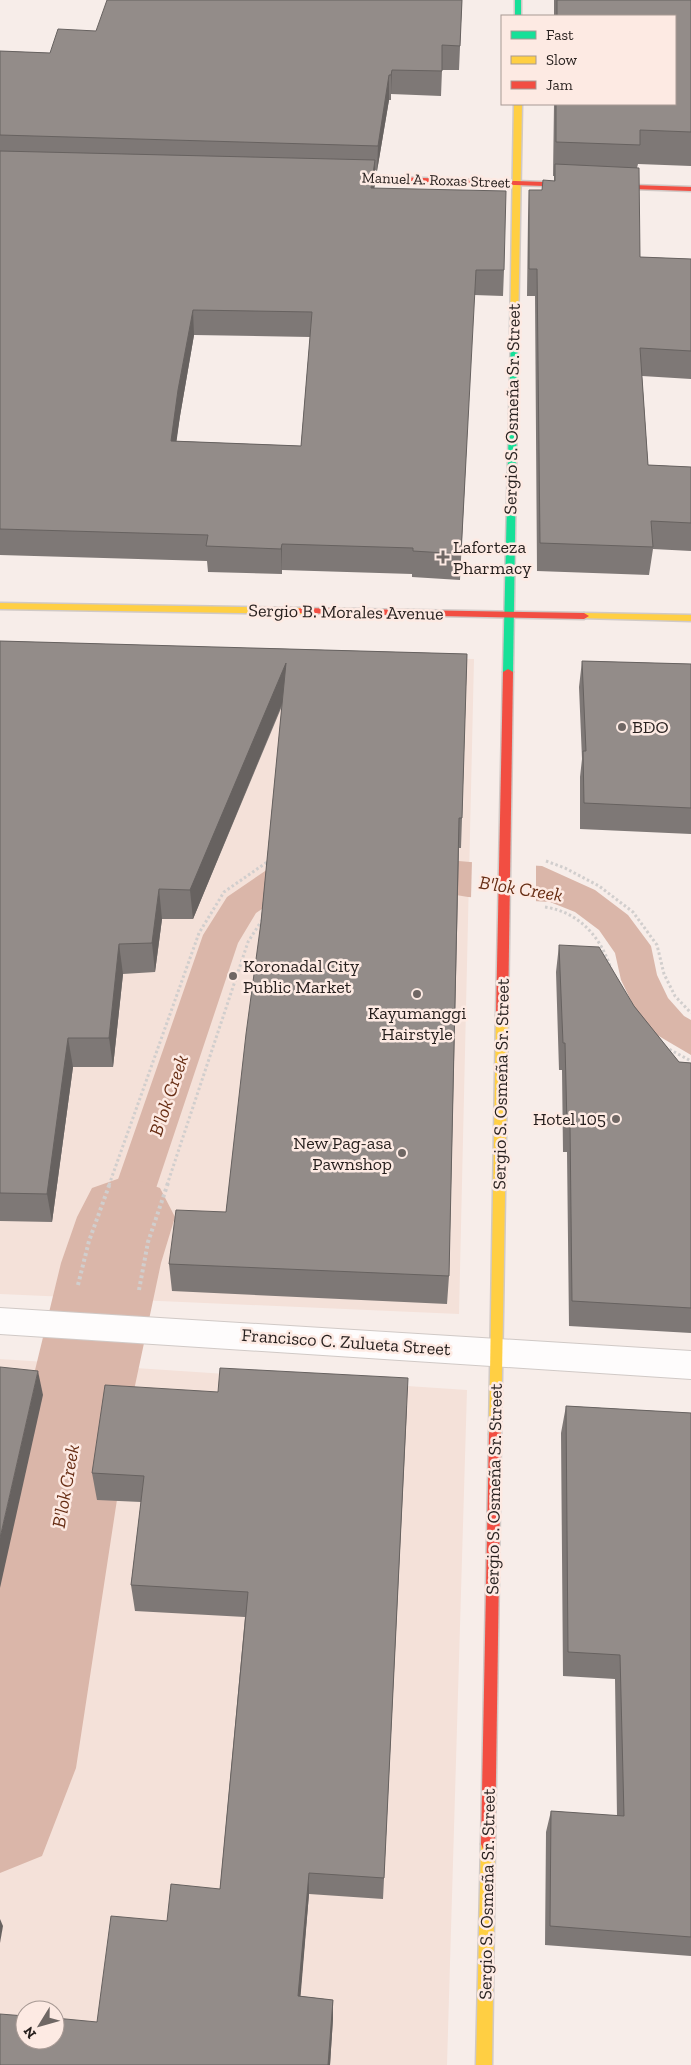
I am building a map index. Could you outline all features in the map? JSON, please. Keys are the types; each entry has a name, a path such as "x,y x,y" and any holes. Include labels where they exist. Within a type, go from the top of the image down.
{"street":[{"path":"518,0 518,15"},
{"name":"Sergio S. Osmeña Sr. Street","path":"484,2065 518,105"},
{"name":"Manuel A. Roxas Street","path":"328,177 691,189"},
{"name":"Sergio B. Morales Avenue","path":"0,606 691,618"},
{"name":"Francisco C. Zulueta Street","path":"0,1320 691,1365"}],"path":[{"path":"504,859 535,857 565,868 599,886 633,912 658,945 664,974 675,996 691,1012"},
{"path":"71,1324 89,1241 199,933 224,892 271,860"},
{"path":"504,904 549,908 571,916 593,933 608,954 611,972"},
{"path":"131,1328 148,1242 248,942 266,915"},
{"path":"658,1043 691,1061"}],"shaded area":[{"name":"Koronadal City Public Market","path":"0,649 474,659 459,1314 0,1294"},
{"path":"0,1359 467,1390 447,2065 0,2065"}],"water":[{"path":"379,854 542,866 595,890 628,915 651,946 657,975 668,998 684,1016 691,1020 691,1055 657,1035 635,1009 621,980 615,953 599,930 575,912 550,902 468,897 378,882 293,888 256,913 238,943 130,1266 118,1322 76,1319 90,1260 203,935 227,897 274,865"}],"pier":[{"path":"472,860 536,863 536,903 471,899"}],"building":[{"path":"107,0 462,0 460,46 442,45 442,71 392,70 391,75 389,75 378,146 0,135 0,51 50,53 58,29 96,31"},
{"path":"557,0 691,0 691,132 640,130 640,145 556,142 556,105 676,105 676,15 557,15"},
{"path":"0,151 375,160 371,188 506,191 504,270 476,270 461,554 413,551 413,548 282,544 281,549 206,546 208,535 0,529","holes":["193,310 312,312 301,446 171,441 178,390"]},
{"path":"555,164 639,168 640,257 691,259 691,351 640,348 648,465 691,467 691,523 651,521 653,547 540,543 537,269 529,269 529,190 542,190 543,180 555,181"},
{"name":"Koronadal City Public Market","path":"0,641 467,654 462,818 459,818 449,1276 169,1264 176,1210 226,1212 261,922 286,663 190,890 159,889 152,943 119,944 109,1038 68,1038 47,1194 0,1193"},
{"path":"582,661 691,664 691,808 584,803 583,751 586,751"},
{"path":"559,945 599,947 634,1006 679,1062 691,1063 691,1308 572,1301 570,1125 567,1125 565,1043 563,1043"},
{"path":"0,1367 38,1371 0,1538"},
{"path":"220,1368 408,1378 384,1878 309,1873 298,1996 333,2000 328,2065 0,2065 0,2014 15,2015 15,2050 65,2050 65,2019 97,2022 111,1916 167,1921 171,1884 220,1889 248,1592 131,1585 144,1476 92,1473 105,1385 218,1392"},
{"path":"566,1406 691,1413 691,1937 550,1926 551,1811 624,1816 620,1655 568,1652"}],"waterway":[{"name":"B'lok Creek","path":"0,1814 18,1768 81,1395 111,1263 126,1217"}],"traffic: fast":[{"path":"518,0 518,15"},
{"path":"508,672 514,334"}],"traffic: slow":[{"path":"514,334 518,105"},
{"path":"0,606 301,611"},
{"path":"584,616 691,618"},
{"path":"495,1434 502,1015"},
{"path":"484,2065 488,1844"}],"traffic: jam":[{"path":"338,177 691,189"},
{"path":"301,611 584,616"},
{"path":"502,1015 508,672"},
{"path":"488,1844 495,1434"}],"place":[{"name":"Laforteza Pharmacy","path":"443,557"},
{"name":"BDO","path":"622,727"},
{"name":"Koronadal City Public Market","path":"233,976"},
{"name":"Kayumanggi Hairstyle","path":"417,994"},
{"name":"Hotel 105","path":"616,1119"},
{"name":"New Pag-asa Pawnshop","path":"402,1153"}]}
